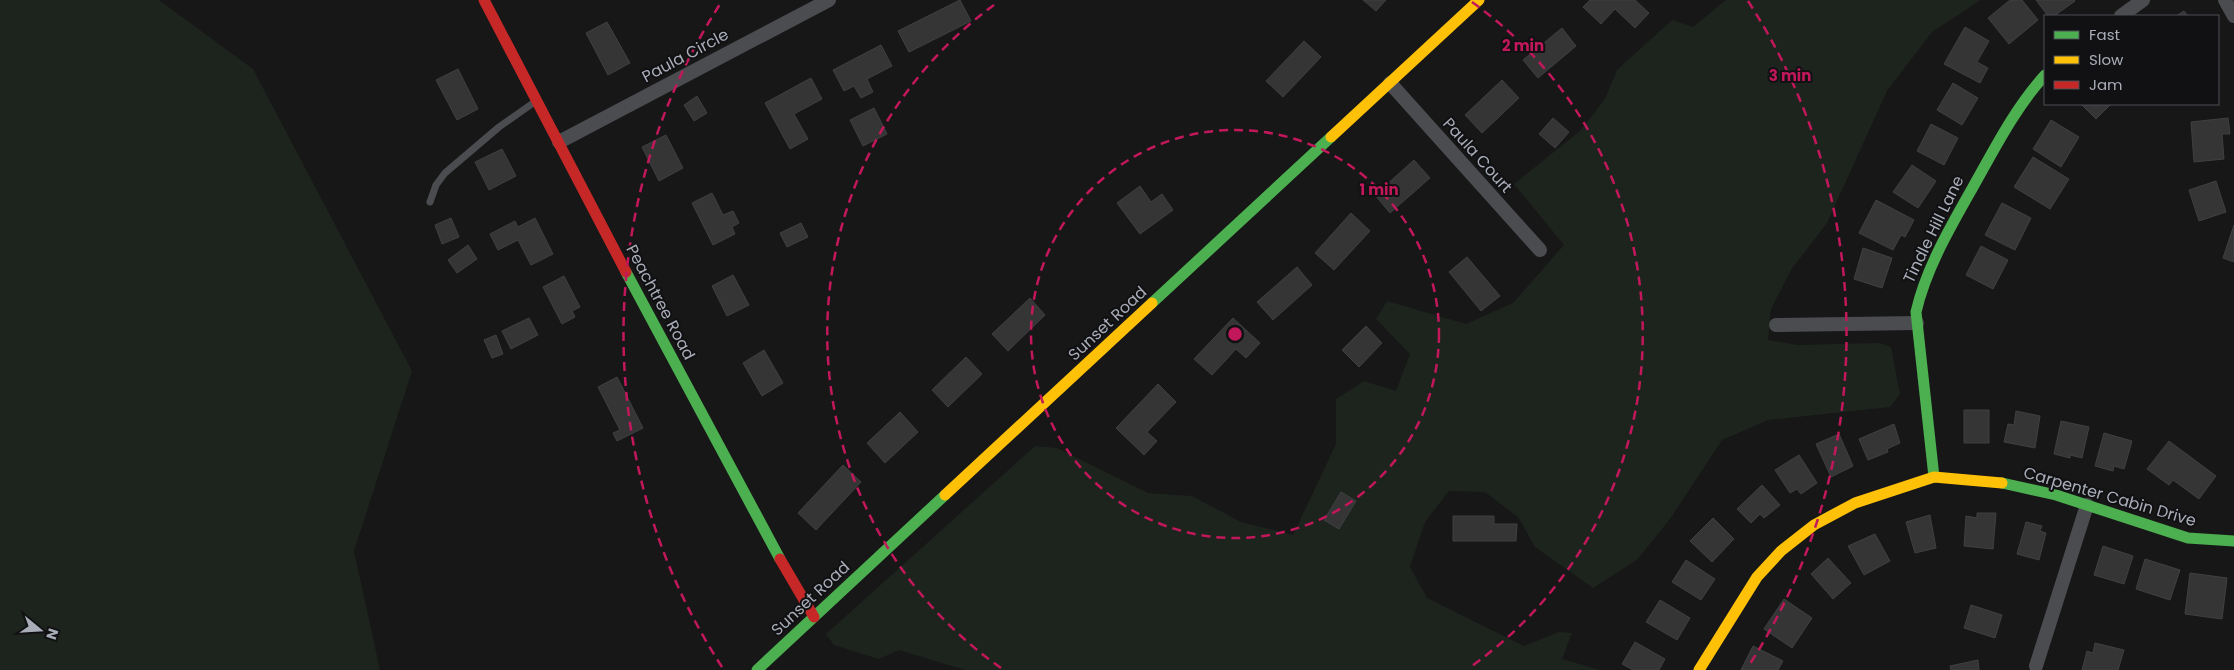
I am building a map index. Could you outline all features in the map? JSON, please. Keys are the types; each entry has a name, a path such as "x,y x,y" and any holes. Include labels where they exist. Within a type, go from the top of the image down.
{"street":[{"name":"Peachtree Road","path":"484,0 786,571 814,617"},
{"name":"Paula Circle","path":"559,142 829,0"},
{"name":"Sunset Road","path":"757,670 1479,0"},
{"path":"2122,15 2143,0"},
{"path":"2225,0 2234,16"},
{"name":"Tindle Hill Lane","path":"1934,477 1916,312 1921,289 1935,257 2004,131 2026,96 2044,76"},
{"name":"Paula Court","path":"1390,84 1540,250"},
{"path":"1776,325 1917,324"},
{"name":"Carpenter Cabin Drive","path":"1699,670 1757,577 1781,551 1814,525 1855,503 1934,477 2018,486 2087,505 2188,538 2234,540"},
{"path":"2036,666 2087,505"}],"lane":[{"path":"430,202 436,185 445,173 499,127 536,101"}],"shaded area":[{"path":"0,0 159,0 253,69 412,371 354,551 380,670 0,670"},
{"path":"1726,0 1981,0 1932,32 1887,91 1827,223 1791,270 1771,309 1768,340 1798,345 1879,343 1891,347 1900,394 1890,407 1768,420 1722,440 1670,519 1637,560 1593,588 1535,547 1518,517 1485,492 1449,491 1425,522 1410,567 1427,598 1524,646 1559,632 1572,633 1562,659 1600,670 965,670 899,650 879,659 834,645 826,634 1035,446 1057,448 1148,493 1192,496 1241,522 1293,535 1336,444 1336,399 1364,381 1396,391 1410,354 1376,319 1387,301 1466,324 1513,303 1564,245 1514,184 1580,131 1605,99 1617,70 1672,20 1693,27"}],"building":[{"path":"960,0 971,21 909,52 898,31"},
{"path":"1363,0 1386,0 1376,11"},
{"path":"1590,0 1635,0 1649,13 1635,28 1615,9 1601,24 1583,7"},
{"path":"2010,0 2022,0 2038,20 2009,44 1988,18"},
{"path":"2036,0 2075,1 2055,15 2047,15"},
{"path":"2184,11 2187,15 2178,15"},
{"path":"607,22 630,63 608,75 586,33"},
{"path":"1965,27 1989,41 1977,62 1988,68 1980,83 1944,64"},
{"path":"1562,28 1576,46 1538,78 1523,60"},
{"path":"1304,41 1321,57 1283,97 1266,81"},
{"path":"881,45 892,66 867,79 873,92 861,98 854,86 844,91 833,70"},
{"path":"458,69 478,109 457,120 436,80"},
{"path":"811,78 822,99 794,114 808,139 790,149 765,103"},
{"path":"1502,80 1519,98 1482,133 1465,115"},
{"path":"1953,83 1978,98 1962,125 1937,110"},
{"path":"697,96 707,113 694,121 684,105"},
{"path":"2082,105 2110,105 2096,119"},
{"path":"874,108 887,134 863,146 850,120"},
{"path":"1553,118 1569,132 1555,148 1539,134"},
{"path":"2228,118 2230,134 2222,134 2224,159 2194,162 2191,122"},
{"path":"2051,120 2079,137 2061,167 2033,149"},
{"path":"1931,124 1958,138 1944,165 1917,151"},
{"path":"666,135 683,168 659,181 642,147"},
{"path":"502,149 516,176 489,190 475,162"},
{"path":"2033,157 2069,179 2050,209 2014,187"},
{"path":"1414,160 1430,178 1390,213 1375,195"},
{"path":"1912,165 1936,181 1918,208 1893,192"},
{"path":"2216,181 2226,212 2199,221 2189,190"},
{"path":"1140,186 1151,202 1162,194 1173,210 1140,234 1117,203"},
{"path":"712,193 723,215 733,211 739,223 732,227 735,234 713,245 692,203"},
{"path":"1876,200 1914,220 1905,237 1901,235 1893,250 1859,233"},
{"path":"2002,203 2031,218 2015,250 1985,235"},
{"path":"1351,213 1370,231 1334,270 1315,253"},
{"path":"451,218 459,237 442,244 435,225"},
{"path":"535,218 553,254 531,265 518,240 498,250 490,234 515,221 518,227"},
{"path":"801,223 808,237 787,247 780,233"},
{"path":"2234,225 2234,262 2223,258"},
{"path":"468,245 477,259 457,273 448,260"},
{"path":"1981,246 2008,260 1993,289 1966,275"},
{"path":"1863,248 1892,258 1882,288 1854,279"},
{"path":"1467,257 1500,296 1481,311 1449,272"},
{"path":"1297,267 1312,285 1273,320 1257,302"},
{"path":"733,275 749,305 727,316 712,286"},
{"path":"564,276 580,307 572,311 575,317 562,324 543,287"},
{"path":"1030,298 1045,315 1008,351 992,334"},
{"path":"529,318 538,335 511,349 502,331"},
{"path":"1233,318 1260,343 1246,358 1236,349 1212,375 1194,359"},
{"path":"1366,326 1382,343 1359,367 1342,350"},
{"path":"496,335 503,354 492,358 484,340"},
{"path":"764,350 783,383 762,396 743,363"},
{"path":"966,357 982,374 948,407 932,390"},
{"path":"617,377 643,428 617,441 613,433 620,430 598,387"},
{"path":"1158,384 1176,402 1147,432 1157,441 1144,455 1116,428"},
{"path":"1964,410 1989,410 1989,443 1964,443"},
{"path":"2016,411 2040,416 2035,448 2004,442 2008,424 2014,425"},
{"path":"900,412 918,432 885,463 867,443"},
{"path":"2061,421 2089,427 2082,458 2070,455 2070,458 2054,454"},
{"path":"1894,424 1900,443 1887,449 1888,452 1868,460 1859,439"},
{"path":"2104,433 2132,441 2124,469 2114,466 2113,471 2095,466"},
{"path":"1839,434 1853,466 1831,477 1816,444"},
{"path":"2169,441 2216,476 2199,499 2173,480 2169,485 2147,469"},
{"path":"1799,455 1817,483 1801,494 1797,489 1790,493 1775,470"},
{"path":"843,465 861,482 816,530 798,513"},
{"path":"1762,485 1780,505 1764,518 1760,514 1751,523 1737,509"},
{"path":"1341,492 1356,501 1339,529 1324,520"},
{"path":"1977,513 1996,513 1993,549 1964,546 1966,516 1977,518"},
{"path":"1930,515 1936,548 1915,553 1906,522"},
{"path":"1453,516 1494,516 1494,524 1517,524 1516,541 1453,541"},
{"path":"1713,518 1734,539 1712,562 1690,541"},
{"path":"2026,522 2042,526 2040,531 2046,533 2039,560 2017,554"},
{"path":"1875,534 1890,561 1864,575 1848,546"},
{"path":"2103,546 2133,556 2124,584 2094,575"},
{"path":"1828,558 1851,583 1833,599 1811,574"},
{"path":"2145,559 2180,570 2170,600 2136,589"},
{"path":"1686,560 1715,579 1701,600 1672,582"},
{"path":"2190,573 2227,578 2222,619 2185,614"},
{"path":"1784,599 1812,618 1792,648 1764,629"},
{"path":"1660,600 1690,618 1677,640 1646,622"},
{"path":"1971,605 2002,615 1995,638 1964,628"},
{"path":"1635,642 1665,659 1659,670 1633,670 1622,664"},
{"path":"2095,643 2124,650 2118,670 2082,670 2087,651 2093,653"},
{"path":"1753,646 1783,661 1778,670 1741,670"},
{"path":"1978,660 1979,670 1951,670 1950,666"}],"traffic: fast":[{"path":"1934,477 1916,312 1920,296 1940,248 1989,158 2024,101 2044,76"},
{"path":"1152,303 1331,137"},
{"path":"626,272 780,559"},
{"path":"2002,483 2056,495 2188,538 2234,541"},
{"path":"757,670 945,495"}],"traffic: slow":[{"path":"1331,137 1479,0"},
{"path":"945,495 1152,303"},
{"path":"1699,670 1757,577 1781,551 1814,525 1855,503 1934,477 2002,483"}],"traffic: jam":[{"path":"484,0 626,272"},
{"path":"780,559 814,617"}]}
